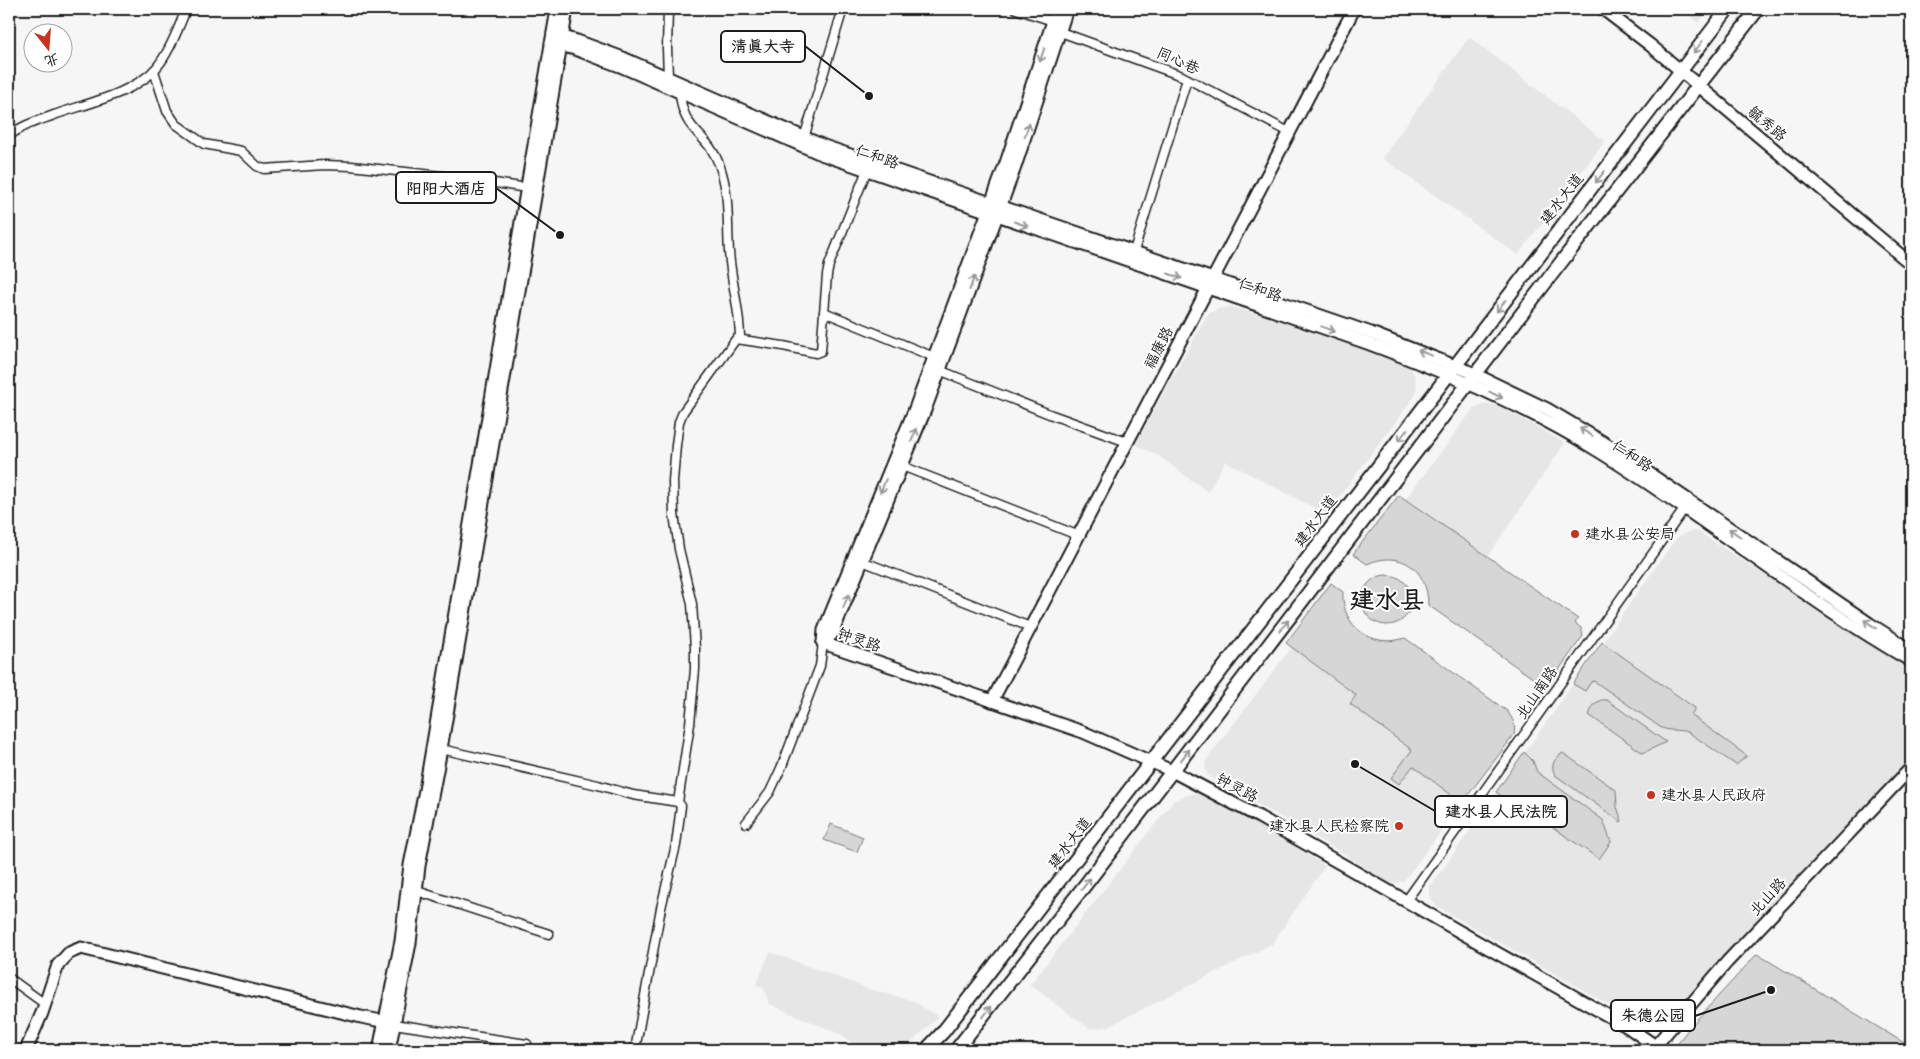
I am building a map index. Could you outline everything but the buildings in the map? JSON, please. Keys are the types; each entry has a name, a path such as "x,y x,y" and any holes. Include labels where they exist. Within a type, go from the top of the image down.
{"main road":[{"path":"388,1050 389,1023 410,865 458,620 556,40 557,9"},
{"path":"379,1050 389,1023 410,943 419,866 441,749 458,620 527,188 556,40 566,9"},
{"path":"823,643 832,634 902,466 939,370 1054,27 1057,9"},
{"path":"1054,27 1067,9"},
{"name":"福康路","path":"992,701 1077,535 1354,9"},
{"name":"毓秀路","path":"1603,9 1911,264"},
{"name":"建水大道","path":"926,1050 943,1032 1152,762 1728,9"},
{"path":"956,1050 1758,9"},
{"name":"仁和路","path":"556,40 623,58 804,138 994,209 1210,283 1371,333 1473,379 1562,429 1686,505 1911,650"},
{"name":"仁和路","path":"556,40 620,66 796,144 867,170 1134,251 1210,283"},
{"path":"823,643 824,630 994,209"},
{"name":"仁和路","path":"1686,505 1864,633 1911,661"},
{"name":"钟灵路","path":"823,643 1083,732 1152,762 1246,810 1628,1027 1657,1049"},
{"name":"北山路","path":"1657,1049 1727,962 1911,768"},
{"name":"北山路","path":"1657,1049 1911,779"},
{"path":"26,1050 45,1004 58,965 69,953 81,948 389,1023"}],"street":[{"path":"9,136 26,125 121,91 138,82 159,66 186,9"},
{"path":"668,9 668,78"},
{"path":"804,138 843,9"},
{"name":"同心巷","path":"1016,9 1054,27 1161,67 1289,132"},
{"path":"154,70 167,111 176,124 204,144 241,151 257,166 264,169 324,165 351,166 469,179 527,188"},
{"path":"1134,251 1187,79"},
{"path":"680,92 681,106 685,117 714,154 724,178 729,211 729,252 740,320 740,339"},
{"path":"636,1050 661,908 676,846 681,806 678,802 690,724 696,662 692,604 679,549 674,514 673,481 679,422 683,412 736,339 818,353 821,351 829,264 867,170"},
{"path":"824,312 934,357"},
{"path":"939,370 1052,415 1127,442"},
{"path":"902,466 1077,535"},
{"name":"北山南路","path":"1406,901 1686,505"},
{"path":"862,561 1030,627"},
{"path":"746,824 770,792 782,766 820,666 823,643"},
{"path":"441,749 633,795 678,802"},
{"path":"417,892 549,934"},
{"path":"9,978 45,1004"},
{"path":"389,1023 527,1044"}],"shaded area":[{"path":"1680,9 1709,9 1699,23"},
{"path":"1469,37 1605,141 1518,255 1382,158"},
{"path":"1232,307 1333,337 1409,366 1414,374 1417,387 1415,396 1326,514 1225,461 1208,492 1160,457 1135,444 1208,314 1221,308"},
{"path":"1487,404 1496,405 1565,443 1488,556 1405,500 1473,409"},
{"path":"1399,495 1578,619 1575,623 1581,628 1583,636 1553,678 1534,679 1428,605 1427,592 1423,581 1418,572 1410,565 1391,559 1367,564 1353,554"},
{"path":"1691,531 1697,531 1911,670 1911,758 1833,839 1660,1027 1648,1027 1436,906 1430,896 1430,887 1677,537"},
{"path":"1392,575 1405,582 1411,590 1411,610 1405,618 1397,624 1382,625 1369,618 1363,610 1362,595 1369,582 1377,576"},
{"path":"1331,583 1343,592 1347,615 1361,632 1381,640 1393,641 1405,638 1507,711 1511,717 1515,731 1514,735 1462,803 1413,766 1399,784 1391,778 1412,750 1350,704 1356,695 1286,643"},
{"path":"1602,642 1695,708 1691,715 1747,756 1736,765 1688,732 1660,727 1594,681 1591,682 1585,691 1573,684"},
{"path":"1292,647 1357,696 1351,704 1412,750 1392,779 1413,766 1462,803 1404,881 1389,883 1336,849 1207,775 1206,760"},
{"path":"1601,700 1607,700 1666,742 1643,753 1589,715 1593,705"},
{"path":"1524,752 1533,761 1537,772 1603,820 1611,842 1599,859 1535,815 1532,817 1496,792"},
{"path":"1563,753 1616,790 1617,807 1621,822 1555,775 1554,762"},
{"path":"1198,793 1210,796 1261,825 1325,866 1272,944 1107,1027 1090,1029 1030,985 1173,801 1186,795"},
{"path":"831,824 863,837 857,852 824,840"},
{"path":"770,952 872,990 914,1001 938,1017 904,1050 861,1050 842,1035 769,1004 764,988 756,985"},
{"path":"1757,954 1911,1047 1911,1050 1672,1050 1690,1027"}],"place":[{"name":"清真大寺","path":"869,96"},
{"name":"阳阳大酒店","path":"560,235"},
{"name":"建水县公安局","path":"1575,534"},
{"name":"建水县人民法院","path":"1355,764"},
{"name":"建水县人民政府","path":"1651,795"},
{"name":"建水县人民检察院","path":"1399,826"},
{"name":"朱德公园","path":"1771,990"}],"district":[{"name":"建水县","path":"1387,600"}]}
